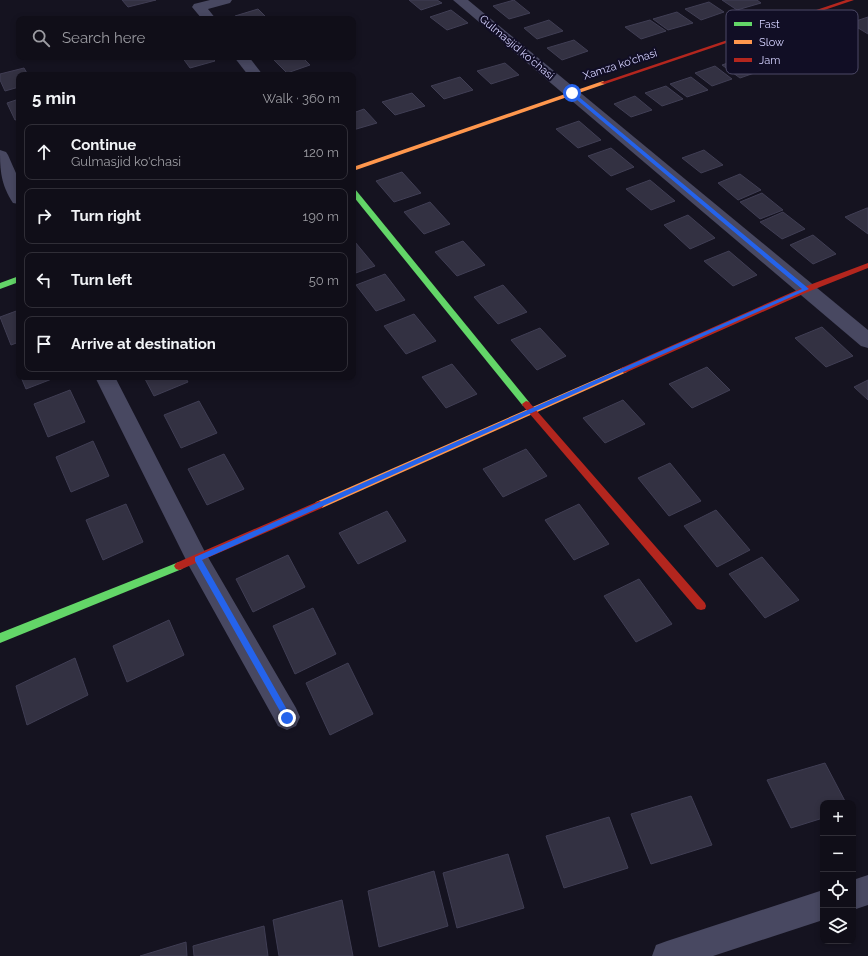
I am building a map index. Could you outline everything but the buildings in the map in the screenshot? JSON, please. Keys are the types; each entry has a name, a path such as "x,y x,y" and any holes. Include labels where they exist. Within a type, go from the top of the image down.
{"street":[{"path":"206,16 199,7 225,0"},
{"name":"Gulmasjid ko'chasi","path":"460,0 868,341"},
{"name":"Xamza ko'chasi","path":"821,10 851,0"},
{"name":"Xamza ko'chasi","path":"356,168 726,42"},
{"path":"244,60 254,72"},
{"path":"0,155 16,192"},
{"path":"356,195 531,411 701,606"},
{"path":"0,638 197,559 806,289 868,265"},
{"path":"0,286 16,280"},
{"path":"107,380 197,559 287,718"},
{"path":"856,894 868,890"},
{"path":"667,956 820,906"}],"traffic: fast":[{"path":"356,195 526,404"},
{"path":"0,286 16,280"},
{"path":"0,638 179,566"}],"traffic: slow":[{"path":"356,168 603,83"},
{"path":"319,505 624,370"}],"traffic: jam":[{"path":"821,10 851,0"},
{"path":"603,83 726,42"},
{"path":"624,370 807,289 868,265"},
{"path":"526,404 701,606"},
{"path":"179,566 319,505"}],"route":[{"path":"287,718 197,559 806,289 572,93"}]}
